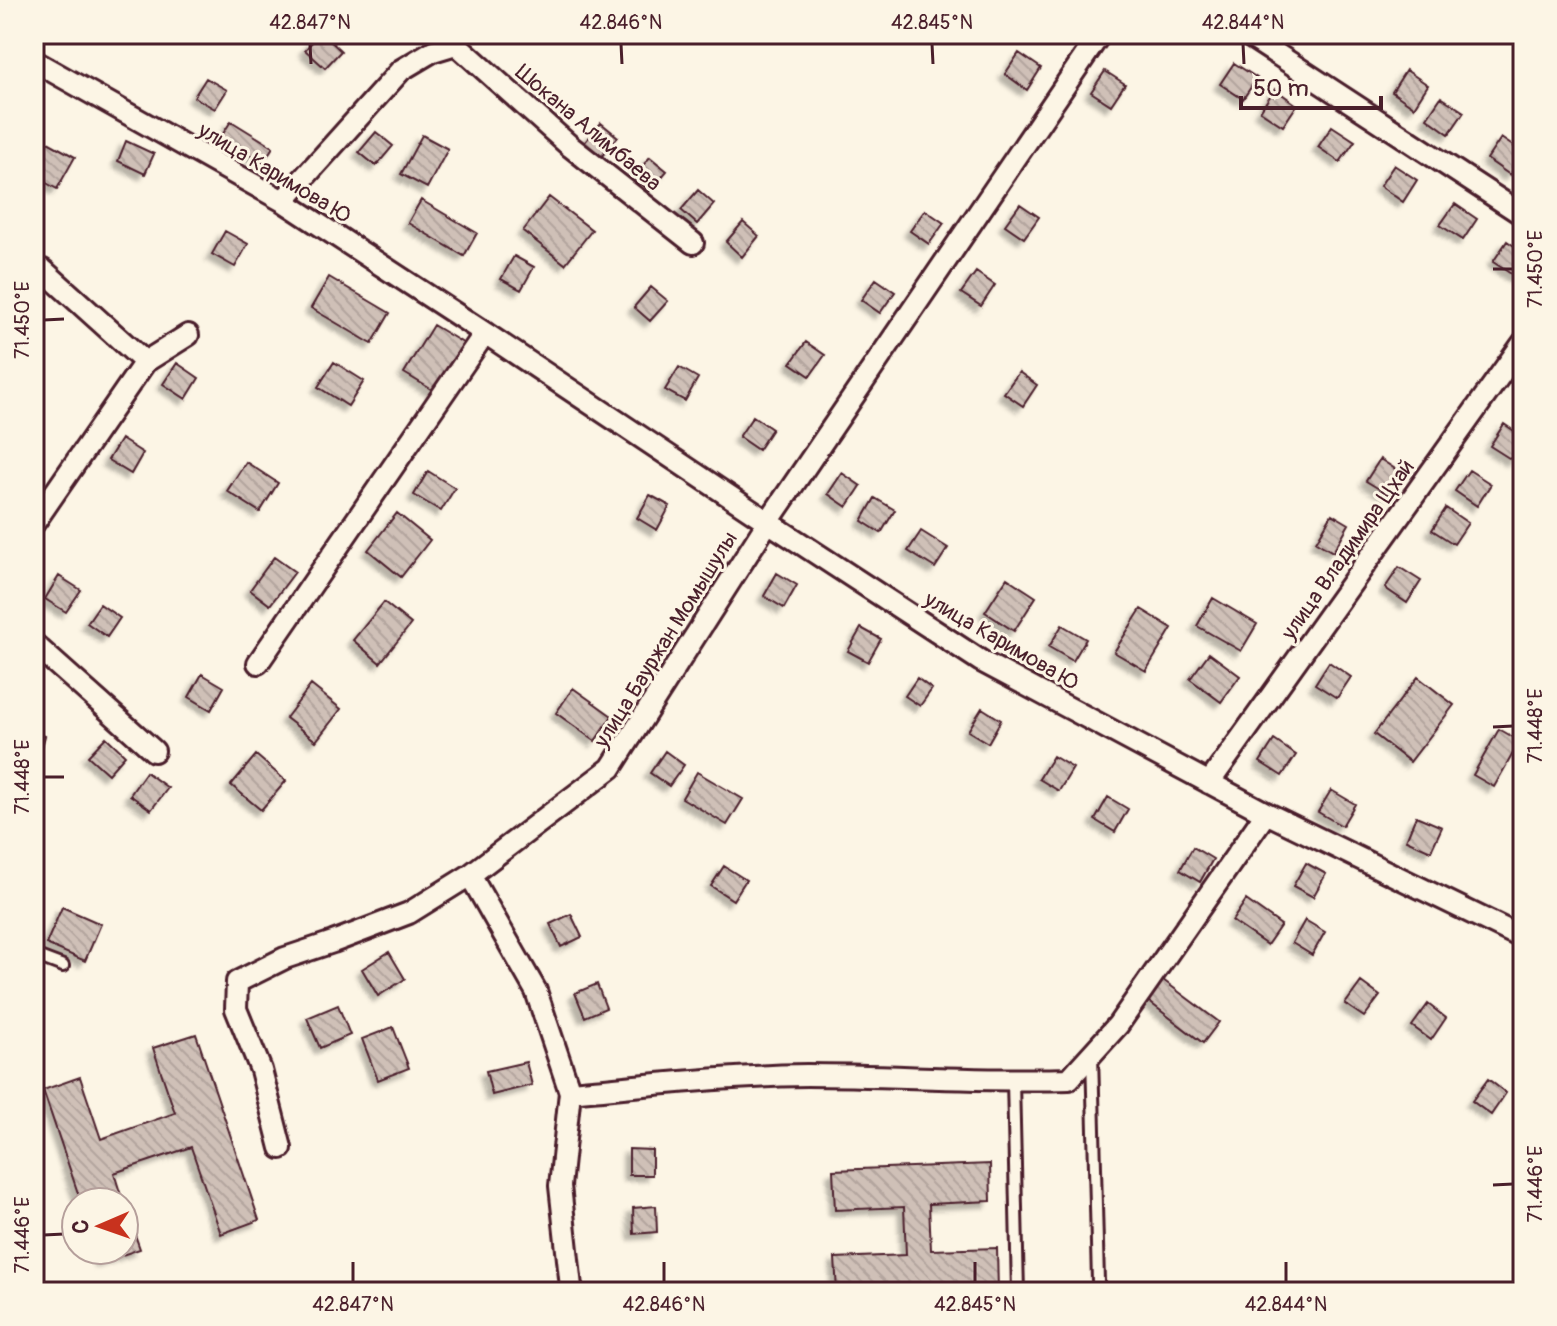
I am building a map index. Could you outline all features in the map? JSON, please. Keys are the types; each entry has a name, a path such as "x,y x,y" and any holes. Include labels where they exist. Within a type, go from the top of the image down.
{"street":[{"name":"улица Бауржан Момышулы","path":"281,1148 261,1070 236,1009 237,982 285,958 409,913 470,875 611,768 768,522 1100,34"},
{"path":"1246,34 1523,215"},
{"name":"Шокана Алимбаева","path":"283,201 401,70 456,39 571,147 693,243"},
{"name":"улица Каримова Ю","path":"34,61 283,201 981,661 1266,813 1523,938"},
{"path":"43,270 145,362"},
{"path":"258,663 485,333"},
{"path":"34,523 145,362 188,335"},
{"name":"улица Владимира Цхай","path":"1209,783 1523,343"},
{"path":"34,644 154,751"},
{"path":"570,1092 742,1077 810,1075 1013,1081 1069,1079 1118,1025 1266,813"},
{"path":"470,875 536,991 570,1092 560,1186 574,1292"}],"lane":[{"path":"34,955 63,966"},
{"path":"1092,1055 1098,1281"},
{"path":"1013,1081 1018,1292"}],"building":[{"path":"319,34 323,34 341,51 325,68 305,50"},
{"path":"1019,53 1041,68 1027,90 1005,74"},
{"path":"1234,63 1257,78 1243,99 1220,84"},
{"path":"1406,70 1428,85 1414,107 1392,92"},
{"path":"1105,71 1125,84 1111,105 1091,92"},
{"path":"206,78 227,90 215,109 194,97"},
{"path":"1275,89 1297,105 1283,126 1260,111"},
{"path":"1441,97 1464,112 1449,134 1427,118"},
{"path":"231,121 273,147 263,163 221,137"},
{"path":"601,123 618,137 601,157 584,143"},
{"path":"1332,126 1355,141 1340,162 1318,147"},
{"path":"376,132 393,146 376,166 359,152"},
{"path":"422,135 448,149 427,188 401,174"},
{"path":"1501,138 1523,153 1510,175 1487,159"},
{"path":"46,141 75,157 57,189 34,176 34,163"},
{"path":"126,141 154,154 145,174 118,161"},
{"path":"650,157 667,171 650,191 633,177"},
{"path":"1394,165 1417,180 1403,202 1380,186"},
{"path":"698,190 714,204 697,224 681,210"},
{"path":"549,197 592,230 565,264 523,231"},
{"path":"421,200 477,233 464,256 408,223"},
{"path":"1020,204 1039,217 1024,238 1005,225"},
{"path":"1455,204 1477,219 1463,240 1440,225"},
{"path":"925,210 944,223 929,244 910,231"},
{"path":"743,222 759,236 742,257 726,242"},
{"path":"225,231 248,244 235,267 212,254"},
{"path":"1507,241 1523,252 1523,266 1516,277 1493,262"},
{"path":"514,256 534,267 521,290 501,279"},
{"path":"976,272 995,285 981,306 961,293"},
{"path":"329,277 390,313 372,344 311,308"},
{"path":"876,279 895,292 880,313 861,300"},
{"path":"651,287 668,301 650,321 634,307"},
{"path":"433,325 463,343 434,391 404,373"},
{"path":"806,342 825,355 810,376 791,363"},
{"path":"334,362 364,381 348,406 318,387"},
{"path":"177,363 199,378 186,399 163,384"},
{"path":"679,367 698,378 685,401 665,390"},
{"path":"1019,372 1037,385 1023,406 1004,393"},
{"path":"753,416 772,429 758,450 739,437"},
{"path":"1504,424 1523,437 1523,444 1512,460 1490,446"},
{"path":"121,439 143,453 131,474 108,460"},
{"path":"1380,459 1403,474 1389,495 1366,481"},
{"path":"246,462 278,483 260,512 227,491"},
{"path":"1469,470 1491,484 1477,506 1455,491"},
{"path":"428,471 455,488 441,511 414,495"},
{"path":"842,473 861,486 847,507 828,494"},
{"path":"650,495 670,506 657,530 637,518"},
{"path":"875,498 895,510 881,533 862,521"},
{"path":"1446,508 1468,523 1454,544 1432,530"},
{"path":"397,513 430,540 401,577 368,550"},
{"path":"1332,514 1349,524 1333,552 1316,542"},
{"path":"921,531 948,548 935,568 908,551"},
{"path":"274,557 295,572 270,605 250,590"},
{"path":"1399,567 1421,581 1407,603 1385,588"},
{"path":"777,573 797,585 784,608 764,596"},
{"path":"59,576 81,590 66,612 45,599"},
{"path":"1007,578 1036,597 1014,631 985,612"},
{"path":"1213,598 1257,624 1241,651 1197,626"},
{"path":"384,602 411,624 380,663 353,640"},
{"path":"100,604 120,618 107,637 87,623"},
{"path":"1141,609 1172,628 1146,671 1114,652"},
{"path":"1062,625 1086,639 1073,661 1049,647"},
{"path":"861,628 881,639 868,662 848,651"},
{"path":"1209,653 1240,676 1221,702 1190,679"},
{"path":"1329,662 1351,677 1337,698 1315,684"},
{"path":"202,674 224,687 211,710 189,697"},
{"path":"1418,677 1454,705 1410,762 1374,734"},
{"path":"917,678 932,689 920,706 905,696"},
{"path":"311,685 341,709 316,741 286,718"},
{"path":"573,688 612,716 595,741 556,713"},
{"path":"982,708 1001,720 988,743 968,731"},
{"path":"1499,729 1520,741 1494,787 1473,775"},
{"path":"34,733 45,736 38,762 34,761"},
{"path":"106,737 125,755 108,774 88,756"},
{"path":"1274,740 1296,755 1282,776 1260,762"},
{"path":"665,751 684,765 669,786 650,773"},
{"path":"256,755 286,781 261,810 231,785"},
{"path":"1053,756 1073,768 1059,791 1039,779"},
{"path":"146,772 168,788 151,810 130,795"},
{"path":"697,772 743,799 727,825 682,798"},
{"path":"1331,790 1355,804 1342,826 1318,812"},
{"path":"1108,797 1128,809 1115,832 1095,820"},
{"path":"1416,816 1442,827 1431,851 1406,840"},
{"path":"1193,847 1213,859 1200,882 1180,870"},
{"path":"1306,863 1326,874 1313,897 1293,886"},
{"path":"724,866 746,880 733,900 711,886"},
{"path":"1246,900 1281,925 1267,945 1232,921"},
{"path":"62,907 101,924 85,961 46,944"},
{"path":"571,914 582,937 561,947 550,924"},
{"path":"1305,920 1325,932 1312,955 1292,943"},
{"path":"389,952 405,979 378,996 362,969"},
{"path":"1163,980 1219,1022 1203,1043 1148,1001"},
{"path":"1361,982 1380,996 1364,1017 1345,1004"},
{"path":"597,984 606,1008 585,1017 575,993"},
{"path":"1428,1004 1446,1018 1431,1040 1412,1026"},
{"path":"338,1005 350,1035 320,1048 307,1018"},
{"path":"393,1027 409,1068 378,1080 362,1039"},
{"path":"196,1034 259,1220 221,1234 191,1147 114,1173 118,1186 76,1186 43,1090 80,1077 101,1139 175,1113 153,1048"},
{"path":"526,1062 532,1085 492,1095 486,1071"},
{"path":"1488,1079 1506,1093 1491,1115 1472,1101"},
{"path":"629,1149 652,1150 652,1175 629,1175"},
{"path":"990,1164 991,1201 929,1204 931,1250 997,1248 998,1292 837,1292 835,1258 906,1255 904,1207 835,1210 833,1170"},
{"path":"656,1206 657,1232 634,1234 633,1208"}]}
